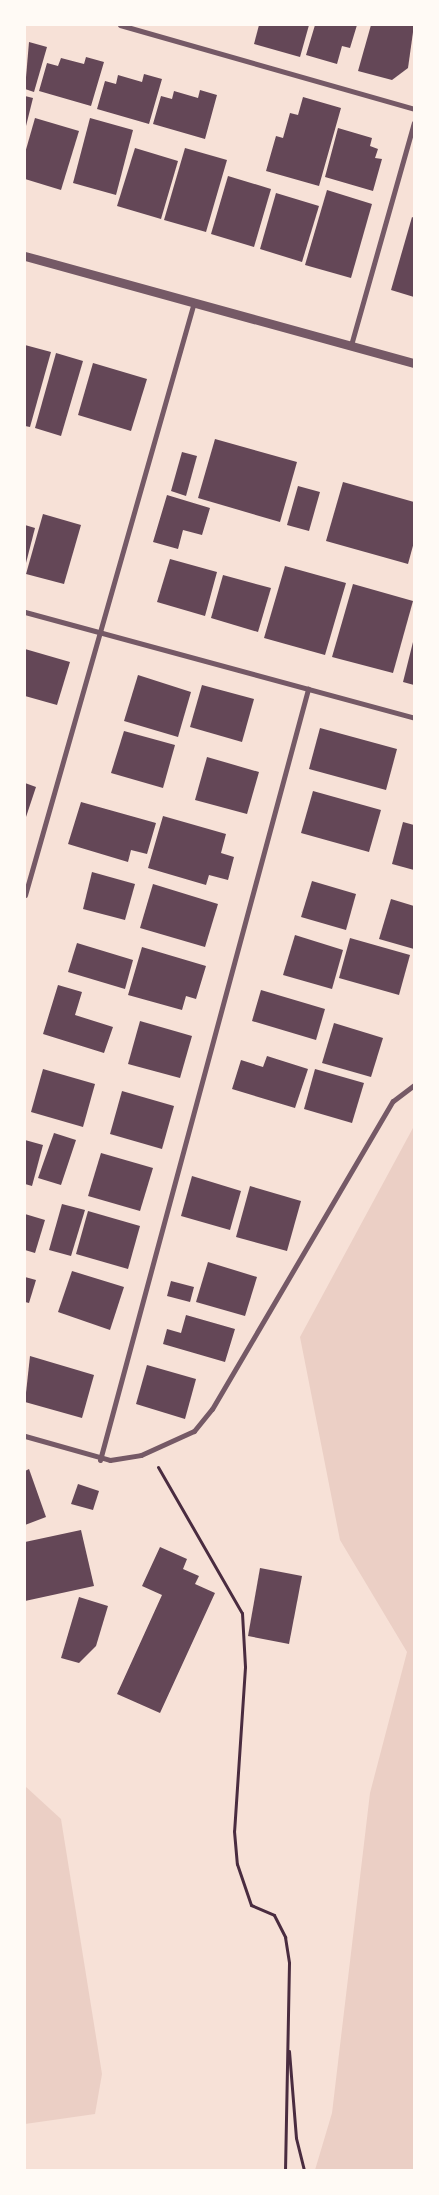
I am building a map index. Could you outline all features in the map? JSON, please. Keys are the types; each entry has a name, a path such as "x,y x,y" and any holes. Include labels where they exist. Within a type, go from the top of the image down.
{"street":[{"path":"120,25 414,108"},
{"path":"351,345 414,123"},
{"path":"25,256 414,362"},
{"path":"25,895 194,302"},
{"path":"25,612 414,718"},
{"path":"100,1460 308,689"},
{"path":"25,1436 100,1460 149,1452 189,1435 206,1418 393,1101 414,1085"}],"path":[{"path":"149,1452 242,1613 245,1667 236,1864 251,1905 274,1915 284,1937 288,2030 296,2138 304,2170"},
{"path":"285,2170 288,2030"}],"shaded area":[{"path":"414,1126 414,2170 315,2170 332,2113 370,1793 407,1652 340,1540 300,1337"},
{"path":"25,1786 61,1819 102,2074 95,2114 25,2124"}],"building":[{"path":"259,25 309,25 300,57 254,44"},
{"path":"315,25 357,25 350,48 342,46 337,64 306,55"},
{"path":"371,25 414,25 408,68 392,80 358,71"},
{"path":"29,42 47,47 34,92 25,89"},
{"path":"86,57 104,62 91,106 39,91 47,63 58,66 61,58 84,64"},
{"path":"144,74 162,79 149,124 97,109 105,81 116,84 118,75 142,82"},
{"path":"200,90 217,95 205,139 153,124 161,96 172,99 174,91 198,98"},
{"path":"25,96 33,98 26,126 25,126"},
{"path":"303,97 341,108 319,186 266,171 276,136 283,138 290,113 298,115"},
{"path":"35,118 79,131 61,190 25,179 25,153"},
{"path":"90,118 133,130 116,195 73,183"},
{"path":"338,128 372,138 370,146 378,149 375,158 382,159 373,191 325,177"},
{"path":"135,148 178,161 161,219 117,206"},
{"path":"185,148 227,160 206,232 164,220"},
{"path":"228,176 271,189 254,247 211,234"},
{"path":"327,190 372,204 351,278 305,265"},
{"path":"276,193 319,206 302,262 260,249"},
{"path":"412,217 414,218 414,297 391,290"},
{"path":"25,345 51,352 30,427 25,426"},
{"path":"56,353 83,361 61,436 35,428"},
{"path":"93,363 147,379 131,431 78,415"},
{"path":"215,439 297,462 280,522 198,498"},
{"path":"182,452 197,456 186,496 171,491"},
{"path":"343,482 414,502 414,542 408,564 326,541"},
{"path":"298,486 320,492 309,531 287,525"},
{"path":"167,495 210,508 202,535 183,530 178,549 153,542"},
{"path":"43,514 81,525 64,584 26,574"},
{"path":"25,525 35,528 26,563 25,563"},
{"path":"170,559 217,572 205,616 157,602"},
{"path":"285,566 346,583 325,655 264,638"},
{"path":"223,575 271,588 258,632 211,618"},
{"path":"353,584 413,601 393,673 332,657"},
{"path":"414,643 414,685 403,682"},
{"path":"25,649 70,662 57,705 25,696"},
{"path":"138,675 191,692 178,737 124,721"},
{"path":"202,685 254,699 242,742 190,727"},
{"path":"320,728 397,749 386,790 309,769"},
{"path":"124,731 175,745 163,788 111,773"},
{"path":"207,757 259,772 247,814 195,800"},
{"path":"25,783 36,787 25,820"},
{"path":"313,791 381,810 369,852 301,833"},
{"path":"81,802 156,823 147,854 131,850 128,862 68,844"},
{"path":"163,816 226,834 221,853 234,857 228,880 209,875 206,885 148,868"},
{"path":"403,822 414,825 414,870 392,864"},
{"path":"92,872 135,884 125,920 83,909"},
{"path":"312,881 356,894 346,930 301,917"},
{"path":"153,884 218,904 205,947 140,928"},
{"path":"391,899 414,906 414,949 379,939"},
{"path":"295,935 343,950 332,989 283,975"},
{"path":"350,938 410,955 399,995 339,978"},
{"path":"77,943 133,960 125,989 68,972"},
{"path":"142,947 206,966 196,999 186,996 182,1010 128,995"},
{"path":"58,985 82,992 75,1015 113,1027 104,1053 43,1034"},
{"path":"261,990 325,1009 316,1040 252,1021"},
{"path":"140,1021 192,1036 180,1078 128,1064"},
{"path":"334,1023 383,1038 371,1077 322,1063"},
{"path":"267,1056 308,1069 295,1108 232,1089 241,1060 263,1067"},
{"path":"43,1069 95,1084 83,1127 31,1112"},
{"path":"315,1069 364,1083 352,1123 304,1109"},
{"path":"122,1091 174,1106 162,1149 110,1134"},
{"path":"54,1133 76,1140 61,1185 38,1178"},
{"path":"25,1140 43,1145 32,1186 25,1184"},
{"path":"101,1153 153,1168 140,1211 88,1196"},
{"path":"192,1176 241,1191 230,1230 181,1216"},
{"path":"250,1186 301,1201 287,1251 236,1237"},
{"path":"62,1204 85,1210 71,1256 49,1250"},
{"path":"88,1211 140,1226 128,1269 76,1254"},
{"path":"25,1214 45,1220 35,1253 25,1250"},
{"path":"208,1262 257,1277 245,1316 196,1302"},
{"path":"72,1271 124,1287 110,1330 58,1312"},
{"path":"25,1277 36,1280 29,1303 25,1302"},
{"path":"171,1281 194,1287 190,1302 167,1296"},
{"path":"186,1315 235,1329 225,1362 163,1344 167,1329 181,1333"},
{"path":"30,1356 94,1375 82,1418 25,1402"},
{"path":"147,1365 196,1379 185,1419 136,1404"},
{"path":"29,1469 46,1517 25,1525 25,1471"},
{"path":"78,1484 99,1491 93,1510 71,1504"},
{"path":"81,1530 94,1586 25,1601 25,1542"},
{"path":"160,1547 187,1559 183,1569 199,1576 195,1584 215,1593 160,1713 117,1694 162,1595 142,1586"},
{"path":"260,1568 302,1576 289,1644 248,1636"},
{"path":"79,1597 108,1606 96,1646 79,1663 61,1658"}]}
